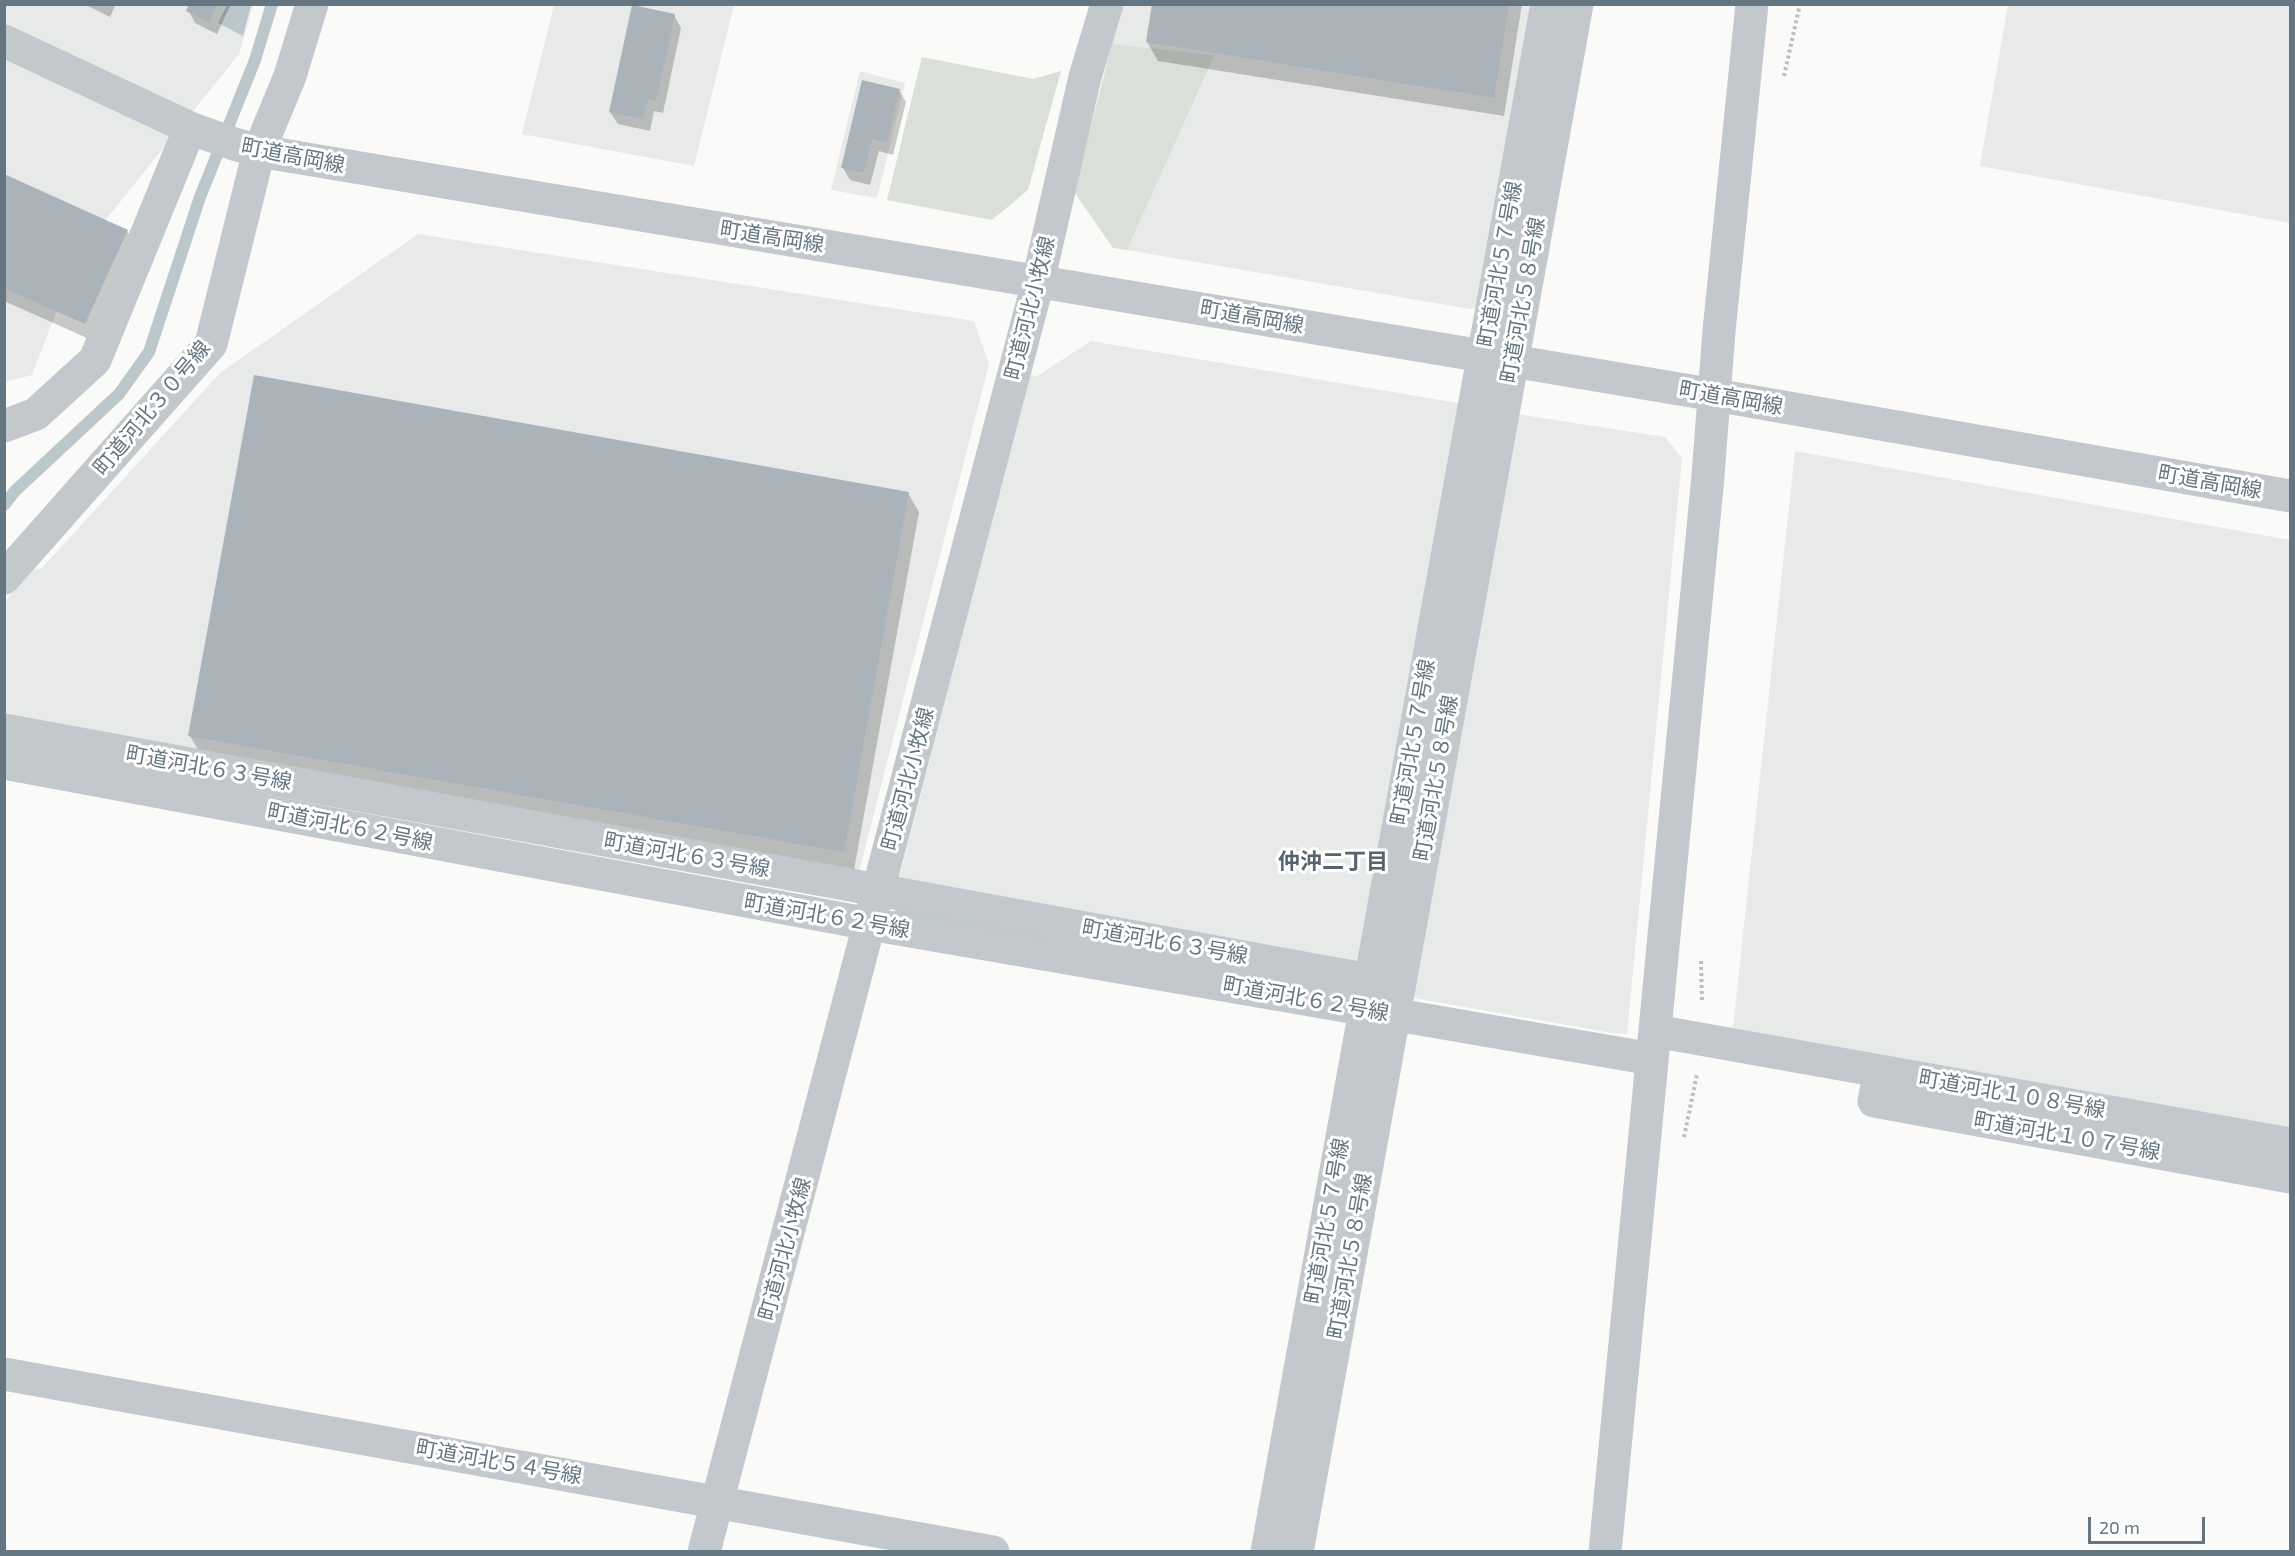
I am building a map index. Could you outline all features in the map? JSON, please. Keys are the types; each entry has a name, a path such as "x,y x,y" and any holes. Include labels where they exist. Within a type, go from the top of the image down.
{"street":[{"name":"町道河北３０号線","path":"4,578 210,344 259,151 290,76 312,4"},
{"name":"町道河北小牧線","path":"704,1551 1038,282 1085,77 1107,4"},
{"name":"町道河北５７号線","path":"1498,359 1548,4"},
{"name":"町道河北５８号線","path":"1297,1551 1376,1001 1498,359 1577,4"},
{"path":"1605,1551 1715,395 1721,307 1752,4"},
{"name":"町道高岡線","path":"4,41 202,133 259,151 1715,395 2290,496"},
{"path":"4,426 36,414 94,360 202,133"},
{"name":"町道河北６３号線","path":"4,730 879,890 1376,1001"},
{"name":"町道河北６２号線","path":"4,763 870,924 1653,1045 1733,1045"},
{"name":"町道河北５７号線","path":"1267,1551 1376,1001"},
{"name":"町道河北１０８号線","path":"1733,1045 2290,1144"},
{"name":"町道河北１０７号線","path":"1880,1071 1874,1101 2290,1177"},
{"name":"町道河北５４号線","path":"4,1374 993,1551"}],"shaded area":[{"path":"5,5 253,5 239,54 79,253 32,375 5,382"},
{"path":"227,5 251,5 243,36 218,23"},
{"path":"554,5 734,5 694,166 522,134"},
{"path":"1123,5 1533,5 1477,308 1470,309 1127,250 1215,56 1112,44"},
{"path":"2008,5 2290,5 2290,223 1980,166"},
{"path":"1112,44 1215,55 1127,250 1113,248 1074,192"},
{"path":"922,57 1033,79 1061,71 1028,190 992,220 887,200"},
{"path":"860,71 905,83 877,198 831,190"},
{"path":"418,234 974,321 989,364 859,872 5,718 4,606 9,596 33,570 42,568 220,373"},
{"path":"1091,341 1464,404 1364,964 899,879 1029,375 1037,376"},
{"path":"1510,413 1665,437 1682,458 1627,1034 1414,998"},
{"path":"1795,451 2290,540 2290,1185 1870,1076 1732,1037"}],"building":[{"path":"189,4 218,4 209,22 186,11"},
{"path":"1152,4 1509,4 1494,98 1146,42"},
{"path":"632,5 675,14 656,101 648,99 643,119 609,112"},
{"path":"862,80 900,89 887,143 872,139 864,173 841,168"},
{"path":"4,174 128,230 85,324 4,288"},
{"path":"254,375 909,492 844,852 188,736"}],"waterway":[{"path":"4,505 15,491 119,394 149,352 200,197 255,60 272,4"},
{"path":"901,912 1050,938"}],"district":[{"name":"仲沖二丁目","path":"1333,862"}]}
